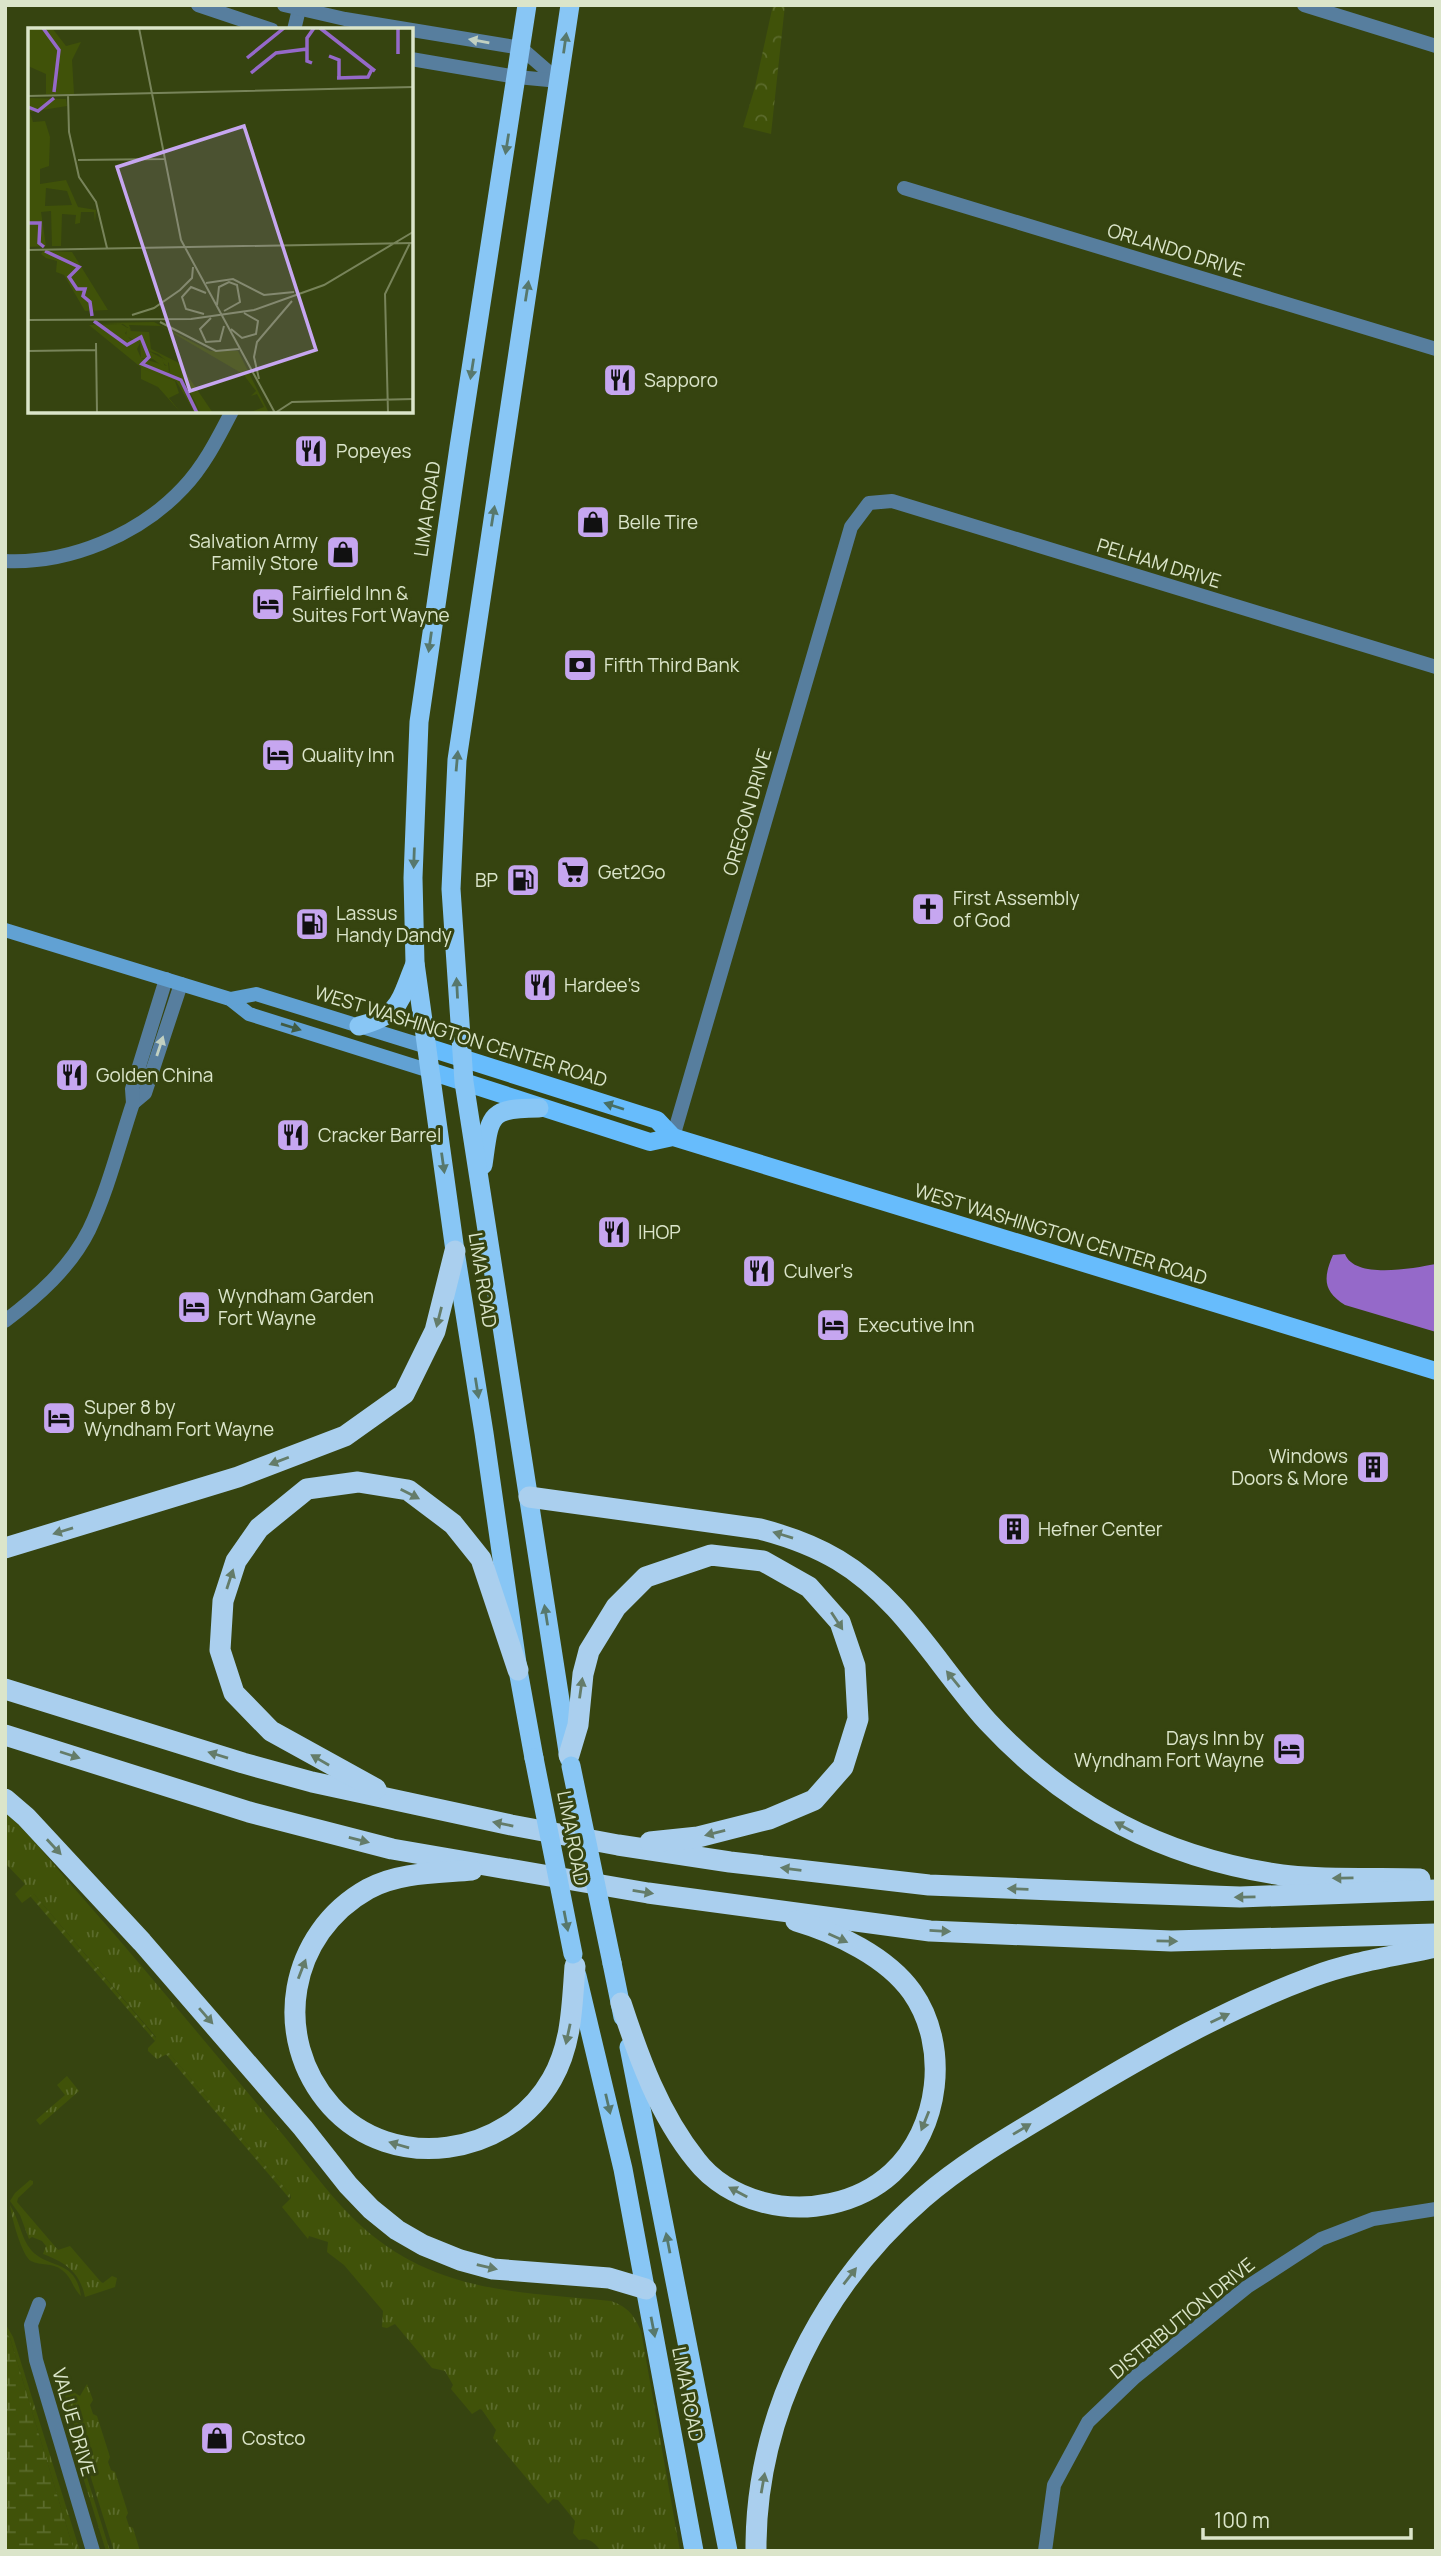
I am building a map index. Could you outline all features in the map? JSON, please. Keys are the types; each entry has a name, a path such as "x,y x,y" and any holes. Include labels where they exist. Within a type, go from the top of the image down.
{"highway":[{"name":"LIMA ROAD","path":"527,5 458,447 419,722 413,878 415,963 518,1670 574,1960 623,2169 694,2551"},
{"name":"LIMA ROAD","path":"570,5 457,760 451,888 461,1056 479,1190 570,1760 621,2003 728,2551"},
{"path":"359,1026 389,1015 401,998 415,963"},
{"path":"479,1190 486,1141 496,1115 512,1108 539,1108"},
{"path":"5,1548 238,1477 345,1436 404,1394 435,1331 455,1251"},
{"path":"403,1803 327,1764 271,1731 234,1693 219,1650 223,1601 236,1561 259,1528 307,1489 358,1482 408,1490 453,1524 481,1559 518,1670"},
{"path":"529,1497 760,1529 789,1537 838,1560 858,1573 894,1606 986,1720 1016,1751 1091,1809 1138,1835 1225,1865 1283,1875 1436,1880"},
{"path":"570,1760 589,1651 616,1607 646,1577 711,1555 763,1561 808,1587 840,1622 855,1666 858,1719 843,1767 814,1800 769,1819 698,1837 618,1845"},
{"path":"5,1689 243,1763 403,1803 618,1845 730,1862 929,1885 1240,1897 1436,1889"},
{"path":"5,1735 249,1812 392,1849 648,1892 930,1931 1158,1941 1436,1934"},
{"path":"5,1800 26,1817 142,1942 303,2128 348,2185 371,2209 397,2230 423,2245 460,2260 494,2269 609,2278 646,2289"},
{"path":"503,1868 422,1875 370,1887 345,1905 323,1926 297,1978 294,2016 299,2049 311,2080 332,2107 357,2127 380,2139 408,2148 444,2149 482,2140 513,2125 537,2102 553,2078 565,2051 571,2024 574,1960"},
{"path":"621,2003 643,2070 669,2119 697,2161 718,2182 747,2198 777,2206 807,2207 840,2202 868,2189 892,2172 912,2148 925,2124 935,2082 935,2054 928,2025 913,1992 887,1966 853,1945 803,1923 751,1906"},
{"path":"756,2551 761,2490 776,2418 806,2346 829,2304 853,2272 922,2199 967,2163 1087,2090 1194,2030 1314,1976 1436,1947"}],"main road":[{"name":"WEST WASHINGTON CENTER ROAD","path":"5,930 230,999 249,1014 539,1108 650,1142 673,1137 1436,1371"},
{"name":"WEST WASHINGTON CENTER ROAD","path":"230,999 256,994 461,1056 657,1120 673,1137"}],"street":[{"path":"198,5 266,28"},
{"path":"284,5 410,28"},
{"path":"1304,5 1436,46"},
{"path":"295,28 300,8"},
{"path":"413,28 521,48 559,81"},
{"path":"413,59 517,77 559,81"},
{"name":"ORLANDO DRIVE","path":"904,188 1436,349"},
{"path":"5,561 42,561 89,548 127,531 183,488 231,413"},
{"name":"PELHAM DRIVE","path":"869,503 892,501 1436,667"},
{"name":"OREGON DRIVE","path":"673,1137 850,527 869,503"},
{"path":"5,1321 35,1299 59,1274 88,1232 133,1102 132,1089 166,979"},
{"path":"133,1102 145,1093 181,984"},
{"name":"DISTRIBUTION DRIVE","path":"1045,2551 1054,2485 1088,2422 1135,2377 1247,2287 1321,2239 1373,2219 1436,2209"},
{"name":"VALUE DRIVE","path":"39,2304 31,2325 36,2360 93,2551"}],"green space":[{"path":"773,5 785,5 771,134 743,127 755,87"},
{"path":"5,1812 37,1845 135,1959 341,2206 376,2238 419,2265 465,2282 513,2291 611,2301 630,2312 641,2331 680,2551 601,2551 592,2541 579,2540 573,2533 575,2521 558,2500 553,2499 548,2504 493,2438 496,2430 482,2410 472,2414 451,2389 453,2385 445,2371 432,2368 395,2324 382,2327 383,2311 344,2265 327,2252 328,2242 309,2236 308,2239 282,2207 291,2198 290,2194 169,2053 157,2059 148,2051 156,2037 34,1894 22,1903 15,1894 25,1884 5,1863"},
{"path":"34,1894 156,2038 155,2041 30,1896"},
{"path":"165,2053 169,2053 290,2194 290,2199"},
{"path":"67,2076 79,2091 40,2125 36,2120 65,2095 57,2085"},
{"path":"30,2180 33,2184 17,2202 58,2250 70,2246 101,2282 112,2276 117,2278 115,2287 85,2297 83,2288 70,2269 43,2254 46,2246 42,2241 32,2237 29,2239 20,2215 10,2201"},
{"path":"10,2205 31,2250 67,2270 78,2284 81,2296 62,2270 28,2258 12,2218"},
{"path":"5,2323 13,2337 80,2551 74,2551 10,2338 5,2331"},
{"path":"5,2331 10,2338 74,2551 5,2551"},
{"path":"87,2384 93,2400 90,2405 93,2414 97,2416 110,2457 108,2462 111,2470 115,2472 128,2513 126,2517 129,2526 133,2528 140,2551 114,2551 63,2389 65,2387 80,2396"},
{"path":"61,2394 110,2551 106,2551 60,2403"}],"shaded area":[{"path":"1345,1254 1351,1262 1372,1270 1436,1264 1436,1332 1345,1305 1332,1295 1327,1277 1333,1255"}],"place":[{"name":"Sapporo","path":"620,380"},
{"name":"Popeyes","path":"311,451"},
{"name":"Belle Tire","path":"593,522"},
{"name":"Salvation Army Family Store","path":"343,552"},
{"name":"Fairfield Inn & Suites Fort Wayne","path":"268,604"},
{"name":"Fifth Third Bank","path":"580,665"},
{"name":"Quality Inn","path":"278,755"},
{"name":"Get2Go","path":"573,872"},
{"name":"BP","path":"523,880"},
{"name":"First Assembly of God","path":"928,909"},
{"name":"Lassus Handy Dandy","path":"312,924"},
{"name":"Hardee's","path":"540,985"},
{"name":"Golden China","path":"72,1075"},
{"name":"Cracker Barrel","path":"293,1135"},
{"name":"IHOP","path":"614,1232"},
{"name":"Culver's","path":"759,1271"},
{"name":"Wyndham Garden Fort Wayne","path":"194,1307"},
{"name":"Executive Inn","path":"833,1325"},
{"name":"Super 8 by Wyndham Fort Wayne","path":"59,1418"},
{"name":"Windows Doors & More","path":"1373,1467"},
{"name":"Hefner Center","path":"1014,1529"},
{"name":"Days Inn by Wyndham Fort Wayne","path":"1289,1749"},
{"name":"Costco","path":"217,2438"}]}
